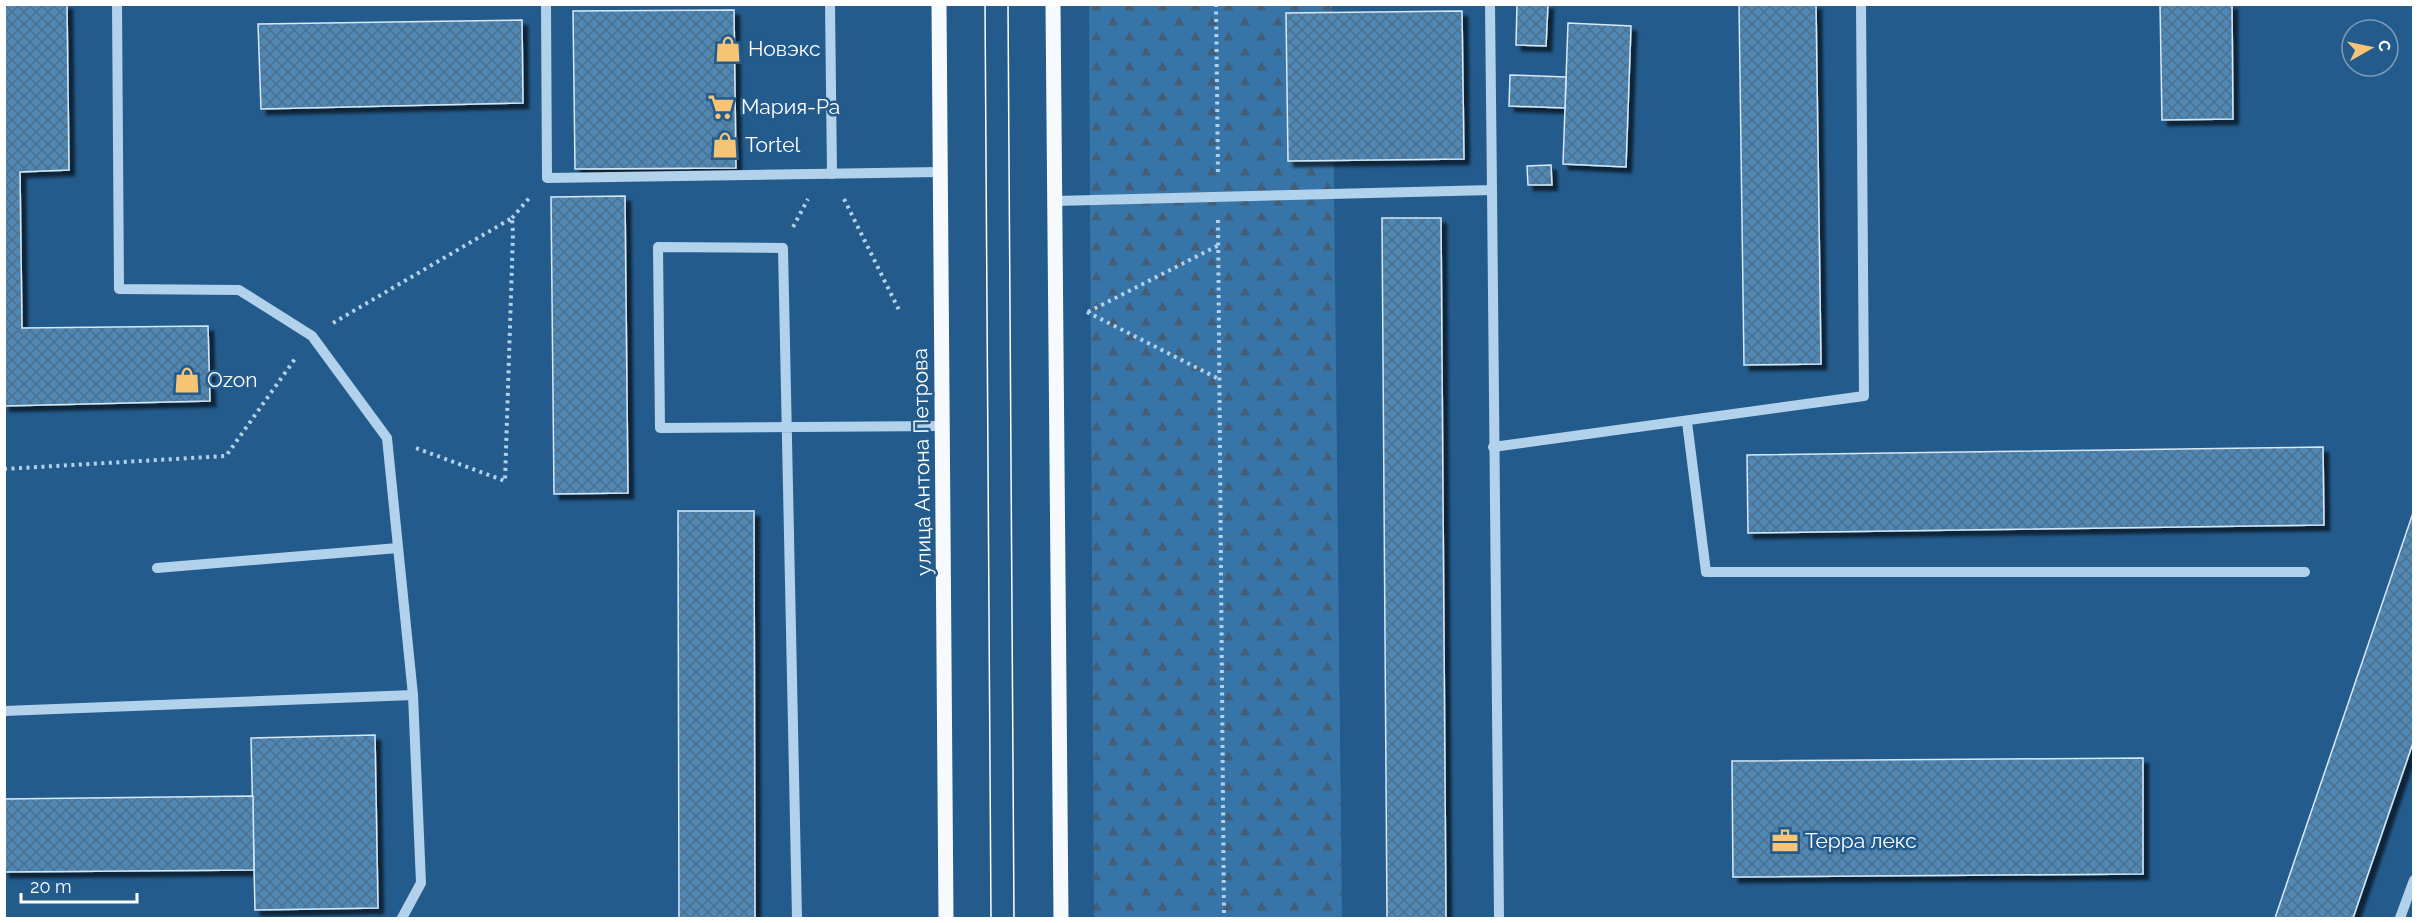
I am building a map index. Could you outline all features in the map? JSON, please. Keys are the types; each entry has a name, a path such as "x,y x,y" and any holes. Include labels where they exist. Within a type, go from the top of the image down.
{"main road":[{"name":"улица Антона Петрова","path":"939,4 946,918"},
{"path":"1053,4 1061,918"}],"lane":[{"path":"117,4 119,289 239,290 312,336 387,438 413,695 421,884 402,918"},
{"path":"546,4 547,178 940,172"},
{"path":"826,174 830,4"},
{"path":"1490,4 1499,918"},
{"path":"1493,447 1864,396 1861,4"},
{"path":"1054,201 1492,190"},
{"path":"797,918 787,426 783,248 658,247 660,428 787,426 943,426"},
{"path":"1687,422 1706,572 2305,572"},
{"path":"157,568 398,548"},
{"path":"4,711 413,695"},
{"path":"2400,918 2414,880"}],"path":[{"path":"1216,4 1224,918"},
{"path":"783,248 826,174"},
{"path":"826,174 900,312"},
{"path":"4,469 225,456 312,336 512,218 505,481 387,438"},
{"path":"1219,245 1087,312 1219,379"}],"green space":[{"path":"1089,5 1332,5 1342,918 1094,918"}],"building":[{"path":"4,4 67,4 69,170 20,172 22,328 208,326 210,401 4,406"},
{"path":"1517,4 1548,4 1546,46 1516,45"},
{"path":"1739,4 1816,4 1821,364 1744,365"},
{"path":"2160,4 2232,4 2233,119 2162,120"},
{"path":"734,10 736,168 575,169 573,11"},
{"path":"1462,11 1464,159 1288,161 1286,13"},
{"path":"522,20 523,103 261,109 258,24"},
{"path":"1568,23 1631,26 1626,167 1563,164"},
{"path":"1510,75 1566,77 1565,108 1509,106"},
{"path":"1551,165 1552,185 1528,185 1527,166"},
{"path":"625,196 628,493 554,494 551,197"},
{"path":"1382,218 1441,218 1446,918 1387,918"},
{"path":"2323,447 2324,525 1748,533 1747,455"},
{"path":"2414,510 2414,740 2353,918 2275,918"},
{"path":"678,511 754,511 755,918 679,918"},
{"path":"375,735 378,908 255,910 251,738"},
{"path":"2143,758 2143,874 1733,877 1732,761"},
{"path":"253,796 254,870 4,872 4,799"}],"tram line":[{"path":"985,4 991,918"},
{"path":"1008,4 1014,918"}],"place":[{"name":"Новэкс","path":"728,49"},
{"name":"Мария-Ра","path":"721,107"},
{"name":"Tortel","path":"725,145"},
{"name":"Ozon","path":"187,380"},
{"name":"Терра лекс","path":"1785,841"}]}
